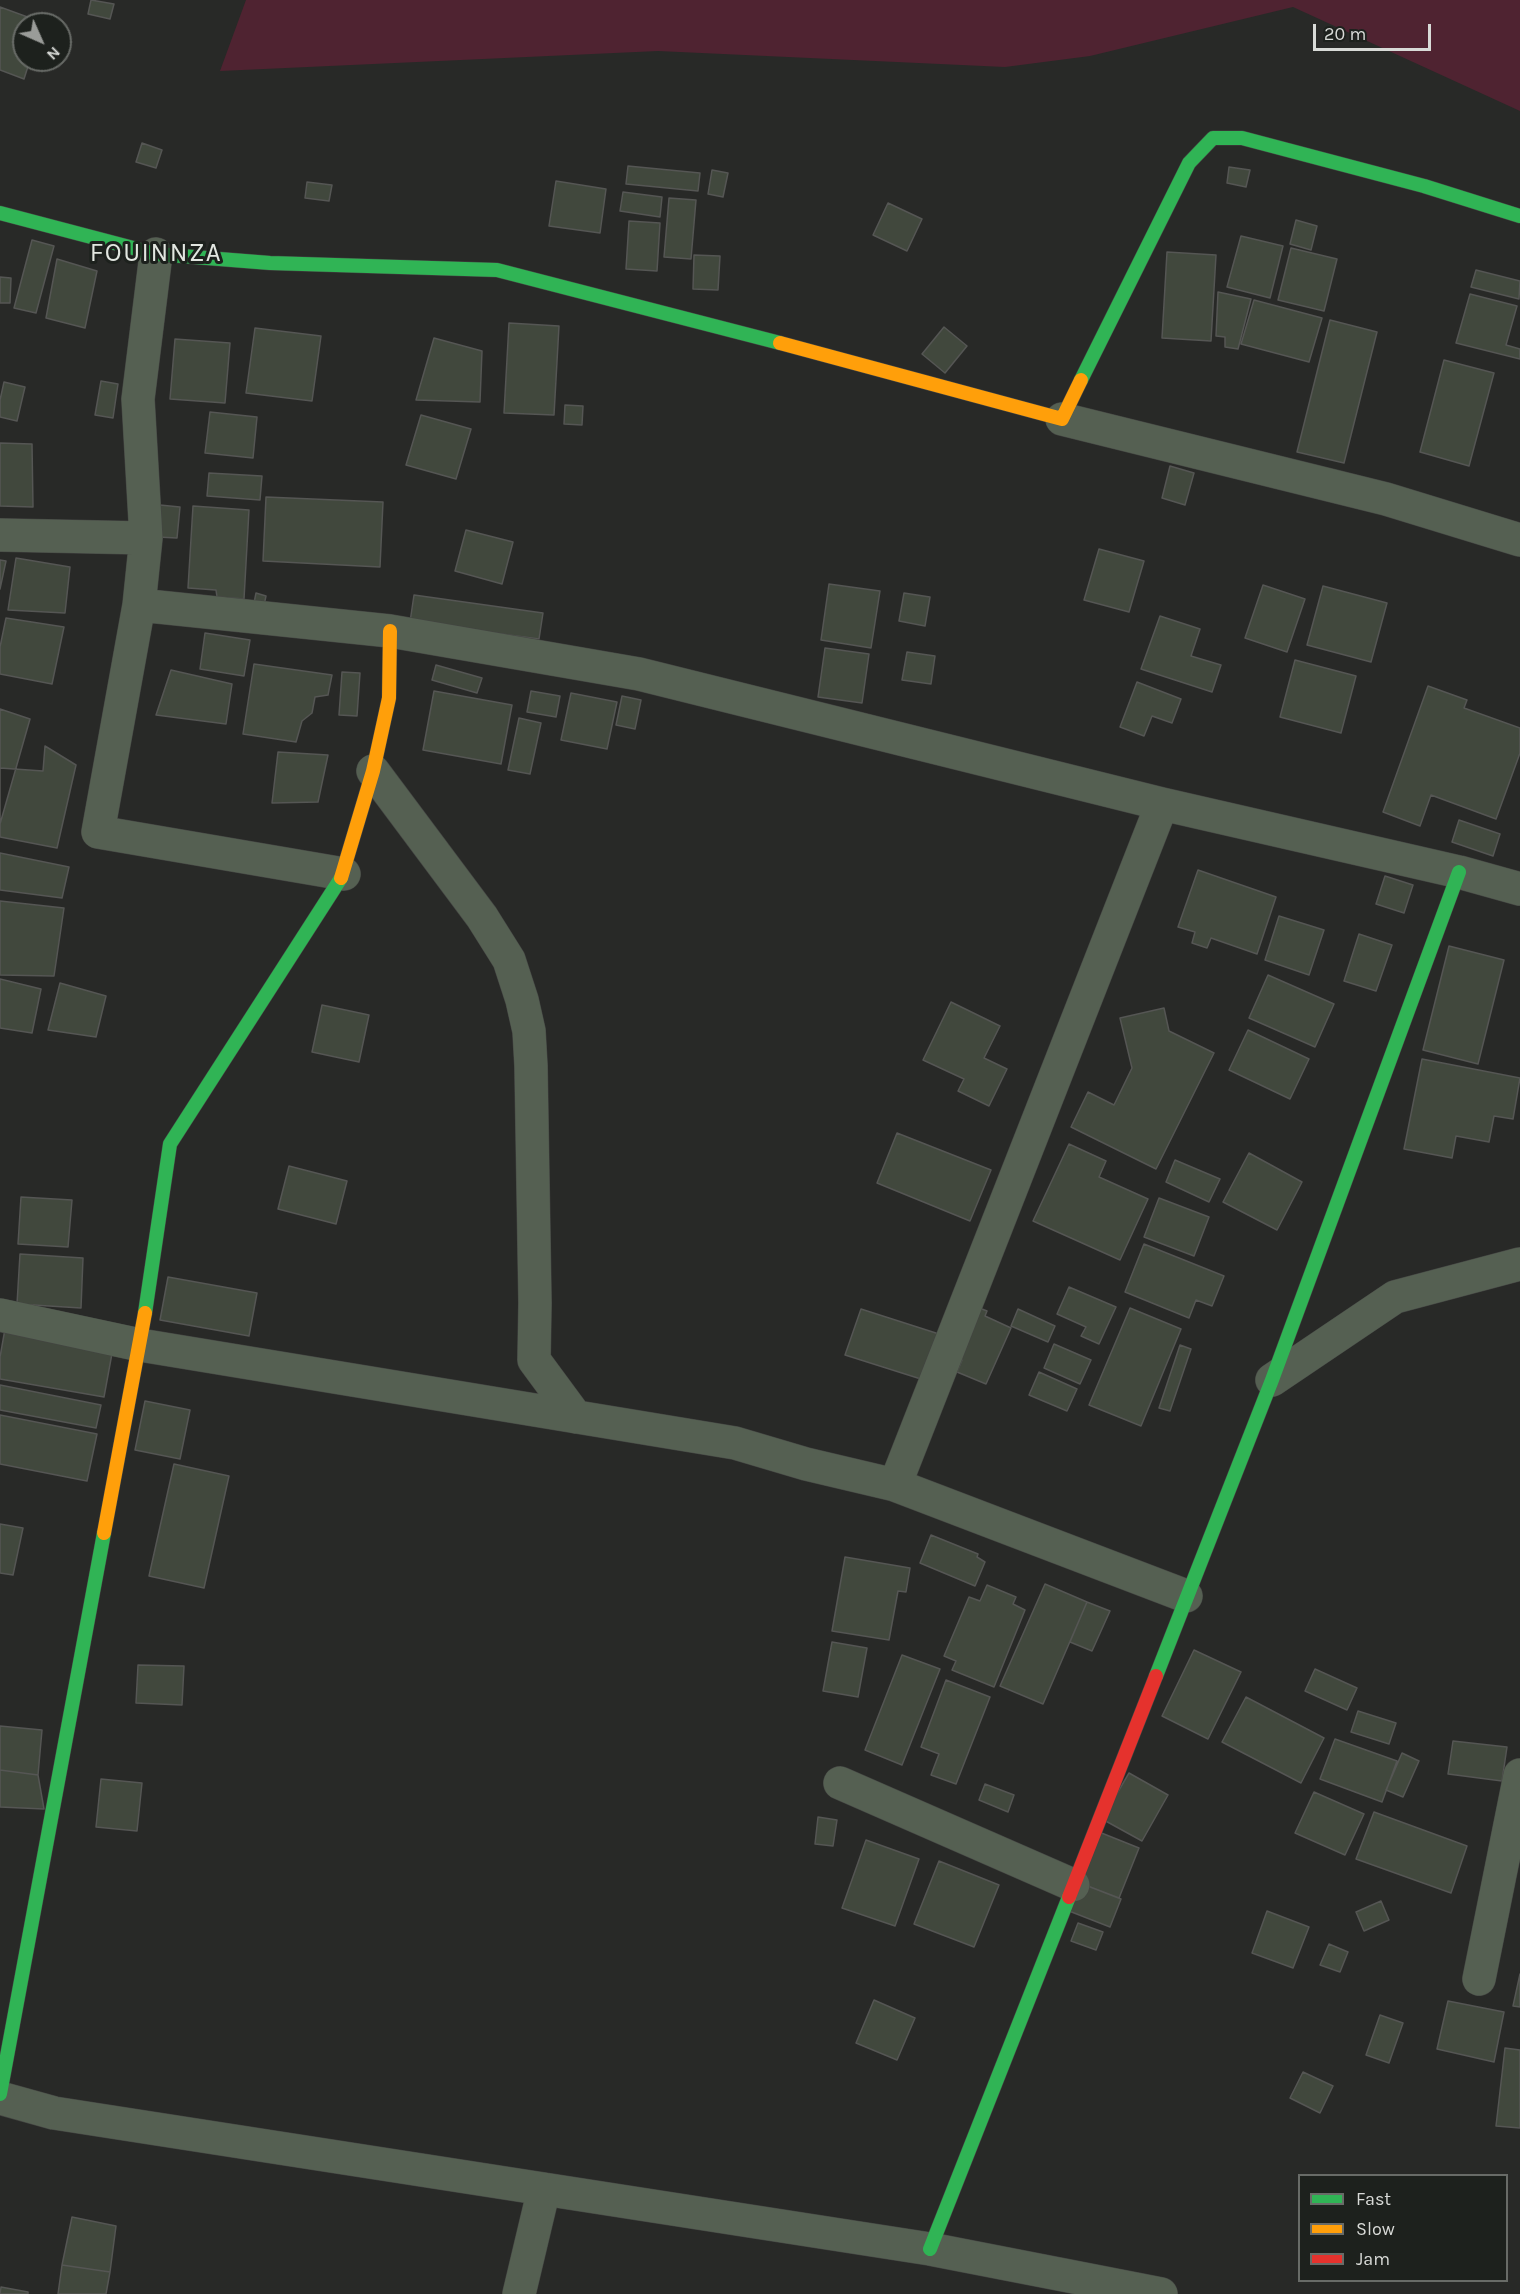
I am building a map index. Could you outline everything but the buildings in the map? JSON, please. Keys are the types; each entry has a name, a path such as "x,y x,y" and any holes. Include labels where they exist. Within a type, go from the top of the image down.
{"street":[{"path":"1062,419 1189,163 1214,138 1242,138 1424,186 1520,216"},
{"path":"0,213 156,254 270,263 497,270 711,324 1062,419 1386,499 1520,540"},
{"path":"156,254 138,399 146,538 139,605 98,832 344,874"},
{"path":"0,535 146,538"},
{"path":"139,605 390,631 639,674 1162,804 1459,872 1520,889"},
{"path":"390,631 389,698 373,771 344,874 170,1144 140,1345 0,2096 54,2113 930,2248 1161,2294"},
{"path":"373,771 482,917 509,960 522,1000 529,1030 531,1066 534,1360 576,1417"},
{"path":"895,1485 1162,804"},
{"path":"930,2248 1272,1380 1459,872"},
{"path":"1272,1380 1395,1297 1520,1264"},
{"path":"0,1315 140,1345 735,1443 806,1464 895,1485 1186,1596"},
{"path":"1479,1979 1512,1855 1520,1775"},
{"path":"840,1783 1073,1885"},
{"path":"519,2294 544,2188"}],"shaded area":[{"path":"246,0 1520,0 1520,111 1293,7 1090,56 1005,67 658,51 220,71"}],"traffic: fast":[{"path":"1081,380 1189,163 1213,138 1242,138 1424,186 1520,216"},
{"path":"0,213 156,254 270,263 497,270 780,343"},
{"path":"1156,1676 1272,1380 1459,872"},
{"path":"145,1313 170,1144 341,878"},
{"path":"0,2094 104,1533"},
{"path":"930,2249 1069,1897"}],"traffic: slow":[{"path":"780,343 1062,419 1081,380"},
{"path":"341,878 373,771 389,698 390,631"},
{"path":"104,1533 145,1313"}],"traffic: jam":[{"path":"1069,1897 1156,1676"}],"district":[{"name":"FOUINNZA","path":"156,254"}]}
